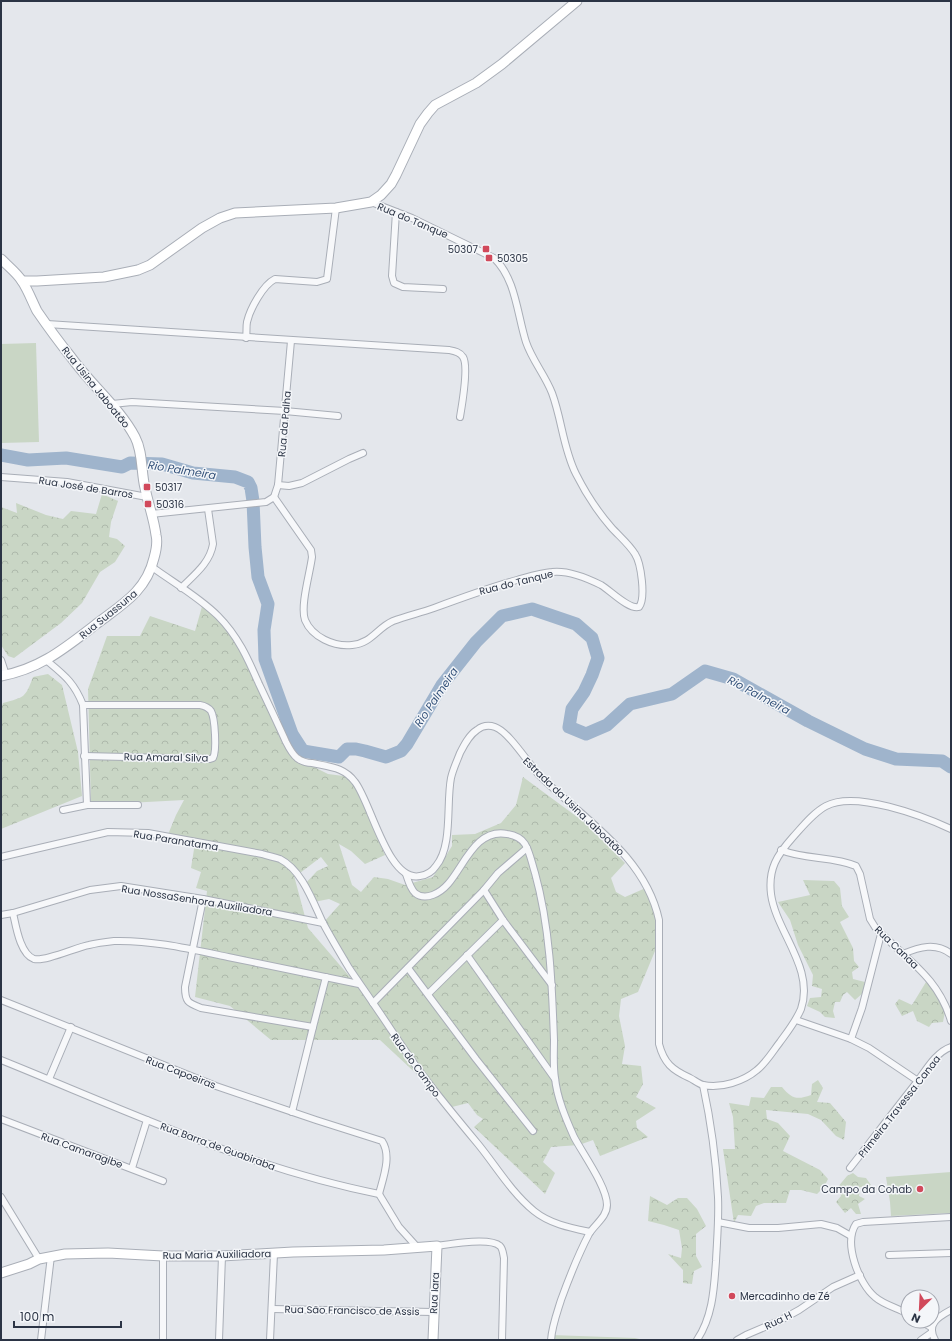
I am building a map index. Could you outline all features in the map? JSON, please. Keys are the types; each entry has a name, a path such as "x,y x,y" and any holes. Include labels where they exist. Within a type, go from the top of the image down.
{"street":[{"path":"22,281 104,277 138,270 150,265 202,228 220,218 235,213 336,208 371,202 381,195 391,184 420,124 435,105 476,83 502,64 577,1"},
{"name":"Rua do Tanque","path":"274,497 311,550 311,568 304,599 304,618 313,632 336,644 352,645 364,642 392,622 495,586 543,573 570,573 581,576 601,585 634,608 640,607 641,605 643,594 642,580 636,555 602,516 576,474 567,454 562,425 552,392 526,343 508,277 499,263 494,258 467,244 412,218 371,202"},
{"path":"246,338 247,323 253,307 272,281 275,279 317,282 327,278 336,208"},
{"path":"396,212 392,276 394,283 403,287 443,289"},
{"name":"Rua Usina Jaboatão","path":"1,259 22,281 37,310 78,368 112,404 136,438 140,449 141,461"},
{"path":"47,324 448,350 458,353 465,361 460,417"},
{"name":"Rua da Palha","path":"274,497 278,485 291,341"},
{"path":"112,404 132,402 285,411 338,416"},
{"path":"278,485 289,486 302,483 363,453"},
{"name":"Rua Suassuna","path":"4,676 33,667 66,647 133,596 144,584 152,567 157,544 141,472 141,461"},
{"name":"Rua José de Barros","path":"1,477 67,482 147,497"},
{"path":"151,514 208,509 252,502 266,502 274,497"},
{"path":"181,588 207,562 212,550 213,544 208,509"},
{"path":"152,567 200,600 218,616 238,640 248,657 292,753 298,759 308,763 342,770 356,783 386,849 399,868 406,874 415,893 418,895 432,896 442,891 449,883 465,857 485,838 494,834 506,833 518,837 524,842 541,896 547,934 552,985 555,1079 564,1114 604,1192 607,1204 603,1217 590,1232 567,1282 554,1320 550,1340"},
{"path":"1,660 4,676"},
{"path":"46,660 72,683 78,692 82,705 87,805"},
{"name":"Rua Amaral Silva","path":"82,705 200,704 206,706 212,712 214,718 215,752 213,758 210,759 84,756"},
{"name":"Estrada da Usina Jaboatão","path":"406,874 416,877 425,875 437,866 443,855 447,835 448,796 451,776 463,746 475,731 481,727 496,727 511,739 539,774 621,850 648,887 656,905 659,920 659,1044 662,1055 668,1064 681,1074 704,1085 720,1085 733,1083 748,1077 759,1069 796,1020 801,1007 804,993 803,978 774,907 771,889 771,873 774,863 782,850 817,812 826,805 839,802 860,802 894,807 951,829"},
{"path":"63,810 87,805 138,805"},
{"name":"Rua Paranatama","path":"1,858 108,832 148,833 262,854 280,860"},
{"path":"373,1003 484,890 498,873 527,848"},
{"name":"Rua Canaa","path":"782,850 799,856 830,860 856,866 860,874 870,919 875,928 935,986 943,998 951,1021"},
{"name":"Rua do Campo","path":"280,860 292,868 304,885 323,922 359,984 421,1074 479,1145 495,1168 535,1212 561,1226 590,1232"},
{"name":"Rua NossaSenhora Auxiliadora","path":"1,915 13,913 90,890 121,886 203,899 323,922"},
{"path":"484,890 503,920 552,985"},
{"path":"203,899 185,987 185,996 188,1002 201,1008 313,1026"},
{"path":"13,913 24,950 33,958 38,959 50,957 89,945 106,942 153,942 359,984"},
{"path":"428,994 503,920"},
{"path":"851,1039 860,1015 881,934"},
{"path":"903,954 926,946 936,947 951,954"},
{"path":"467,955 555,1079"},
{"path":"408,968 476,1060 533,1131"},
{"path":"292,1112 326,978"},
{"name":"Rua Capoeiras","path":"1,1000 216,1086 292,1112 377,1138 382,1141 386,1147 385,1170 379,1194"},
{"path":"796,1020 851,1039 869,1048 918,1081"},
{"path":"49,1079 71,1027"},
{"name":"Primeira Travessa Canaa","path":"850,1168 884,1123 943,1051 951,1047"},
{"name":"Rua Barra de Guabiraba","path":"1,1060 147,1120 264,1163 340,1186 379,1194"},
{"path":"697,1340 704,1329 712,1306 718,1222 718,1198 713,1138 704,1085"},
{"name":"Rua Camaragibe","path":"1,1119 164,1181"},
{"path":"132,1168 147,1120"},
{"path":"379,1194 399,1227 417,1247"},
{"path":"1,1197 39,1259"},
{"path":"900,1310 875,1298 867,1288 860,1275 855,1263 851,1236 856,1224 863,1222 951,1217"},
{"path":"718,1222 749,1228 778,1228 821,1224 837,1228 851,1236"},
{"path":"437,1246 493,1242 500,1246 503,1250 502,1340"},
{"name":"Rua Maria Auxiliadora","path":"1,1273 29,1264 39,1259 65,1254 108,1253 163,1256 222,1256 293,1252 384,1250 437,1246"},
{"name":"Rua Iara","path":"433,1340 437,1246"},
{"path":"889,1255 951,1253"},
{"path":"270,1340 274,1254"},
{"path":"41,1340 51,1256"},
{"path":"163,1256 163,1340"},
{"path":"219,1340 222,1256"},
{"name":"Rua H","path":"737,1340 746,1334 779,1321 799,1310 832,1287 860,1275"},
{"name":"Rua São Francisco de Assis","path":"272,1309 433,1312"},
{"path":"921,1340 931,1330 938,1319 951,1310"},
{"path":"931,1330 935,1340"}],"green space":[{"path":"36,343 39,442 1,443 1,344"},
{"path":"102,494 118,501 111,522 109,537 117,539 125,546 115,562 100,572 82,603 61,623 14,658 8,656 1,645 1,507 17,513 16,503 46,515 63,519 71,511 96,514"},
{"path":"203,603 236,637 286,742 298,759 328,774 351,777 385,855 365,864 351,851 339,844 352,885 361,892 374,877 388,879 405,885 433,877 452,846 452,835 475,834 501,823 516,805 523,777 584,822 625,863 611,878 616,892 625,897 648,887 656,905 660,939 638,992 621,999 619,1016 625,1046 622,1064 641,1066 643,1084 636,1097 656,1108 636,1121 637,1128 648,1137 600,1156 593,1140 579,1145 551,1147 543,1162 555,1173 545,1194 474,1127 483,1119 477,1115 468,1103 452,1107 380,1040 271,1040 230,1006 195,997 207,891 196,888 201,872 191,868 195,843 167,837 184,800 91,805 88,689 107,636 140,636 150,616 195,631","holes":["321,857 328,866 317,871 304,885 314,902 329,899 340,904 323,923 368,998 308,928 292,868 300,873"]},
{"path":"48,674 62,685 78,752 82,796 1,829 1,709 3,703 20,698 26,693 33,677"},
{"path":"803,880 834,881 840,888 842,906 849,917 840,922 853,948 854,961 859,967 852,972 853,979 865,982 863,993 855,1000 847,992 843,995 840,1002 835,1002 833,1011 835,1018 825,1017 820,1012 807,1006 810,998 821,997 822,989 812,986 813,975 798,945 790,920 778,902 810,895"},
{"path":"926,982 933,988 945,1012 943,1022 932,1023 929,1027 917,1021 913,1011 902,1016 895,1004 899,999 912,1005"},
{"path":"818,1080 823,1088 817,1102 830,1103 846,1122 844,1140 836,1136 821,1120 808,1114 766,1110 767,1119 778,1123 790,1136 783,1151 820,1170 828,1179 824,1187 817,1194 801,1190 790,1190 786,1203 764,1203 756,1206 751,1216 738,1215 734,1223 723,1149 735,1149 733,1117 729,1103 749,1106 751,1097 764,1098 771,1087 782,1087 789,1094 798,1098 806,1097 811,1095 812,1084"},
{"name":"Campo da Cohab","path":"951,1172 951,1213 891,1216 886,1177"},
{"path":"853,1173 858,1177 866,1178 871,1185 864,1188 860,1187 859,1196 865,1199 858,1204 861,1214 856,1214 851,1208 845,1213 836,1202 841,1196 837,1188 847,1176"},
{"path":"650,1196 667,1205 678,1198 687,1198 697,1209 706,1226 696,1234 696,1256 702,1267 694,1271 692,1284 683,1283 683,1270 668,1254 681,1258 682,1248 679,1230 648,1221"},
{"path":"551,1335 635,1338 644,1340 551,1340"}],"waterway":[{"name":"Rio Palmeira","path":"1,455 28,460 66,458 122,467 130,463 162,464 193,473 235,477 248,482 251,488 253,501 258,577 268,604 264,630 265,659 292,734 303,751 339,757 347,749 356,749 386,757 401,751 407,744 442,685 476,642 502,616 532,609 576,624 592,638 598,658 584,692 572,709 569,727 586,734 607,725 630,704 672,694 705,671 733,679 808,721 865,749 896,759 942,761 951,767"}],"place":[{"name":"50307","path":"486,249"},
{"name":"50305","path":"489,258"},
{"name":"50317","path":"147,487"},
{"name":"50316","path":"148,504"},
{"name":"Campo da Cohab","path":"920,1189"},
{"name":"Mercadinho de Zé","path":"732,1296"}]}
